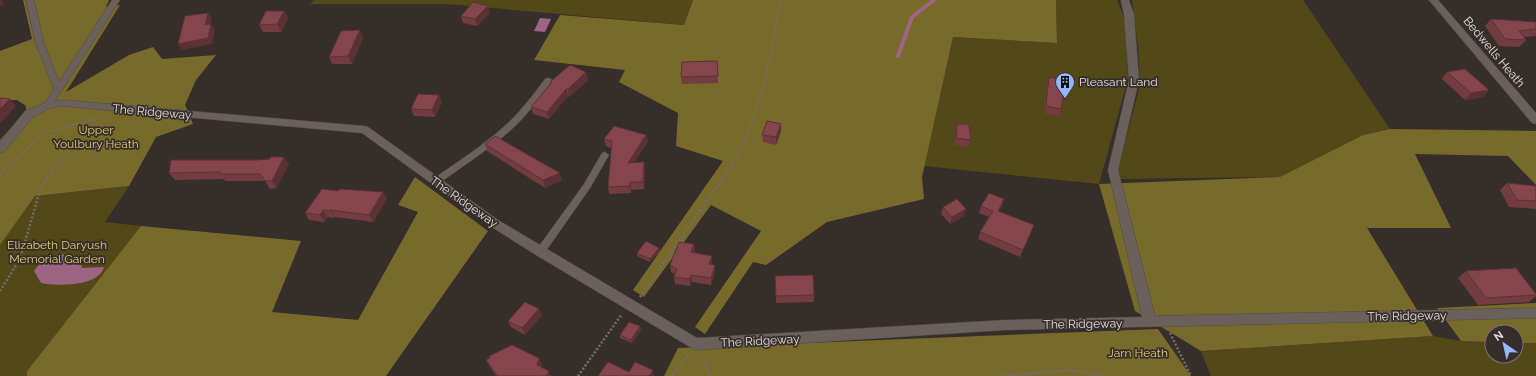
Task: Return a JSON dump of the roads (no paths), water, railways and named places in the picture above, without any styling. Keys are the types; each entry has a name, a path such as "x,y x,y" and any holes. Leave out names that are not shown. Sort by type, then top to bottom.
{"street":[{"path":"1125,0 1129,15 1134,80 1113,170 1150,322"},
{"name":"Bedwells Heath","path":"1433,0 1536,120"},
{"name":"The Ridgeway","path":"48,105 63,103 104,108 364,130 435,182 540,252 695,344 1005,326 1536,313"},
{"path":"0,149 29,114 48,105"}],"lane":[{"path":"30,0 40,44 58,89"},
{"path":"48,105 116,0"},
{"path":"435,182 467,160 510,126 548,82"},
{"path":"540,252 588,186 605,155"}],"waterway":[{"path":"898,56 912,17 934,0"}],"place":[{"name":"Pleasant Land","path":"1065,99"}],"park label":[{"name":"Upper Youlbury Heath","path":"96,137"},
{"name":"Elizabeth Daryush Memorial Garden","path":"57,252"},
{"name":"Jarn Heath","path":"1138,353"}]}
